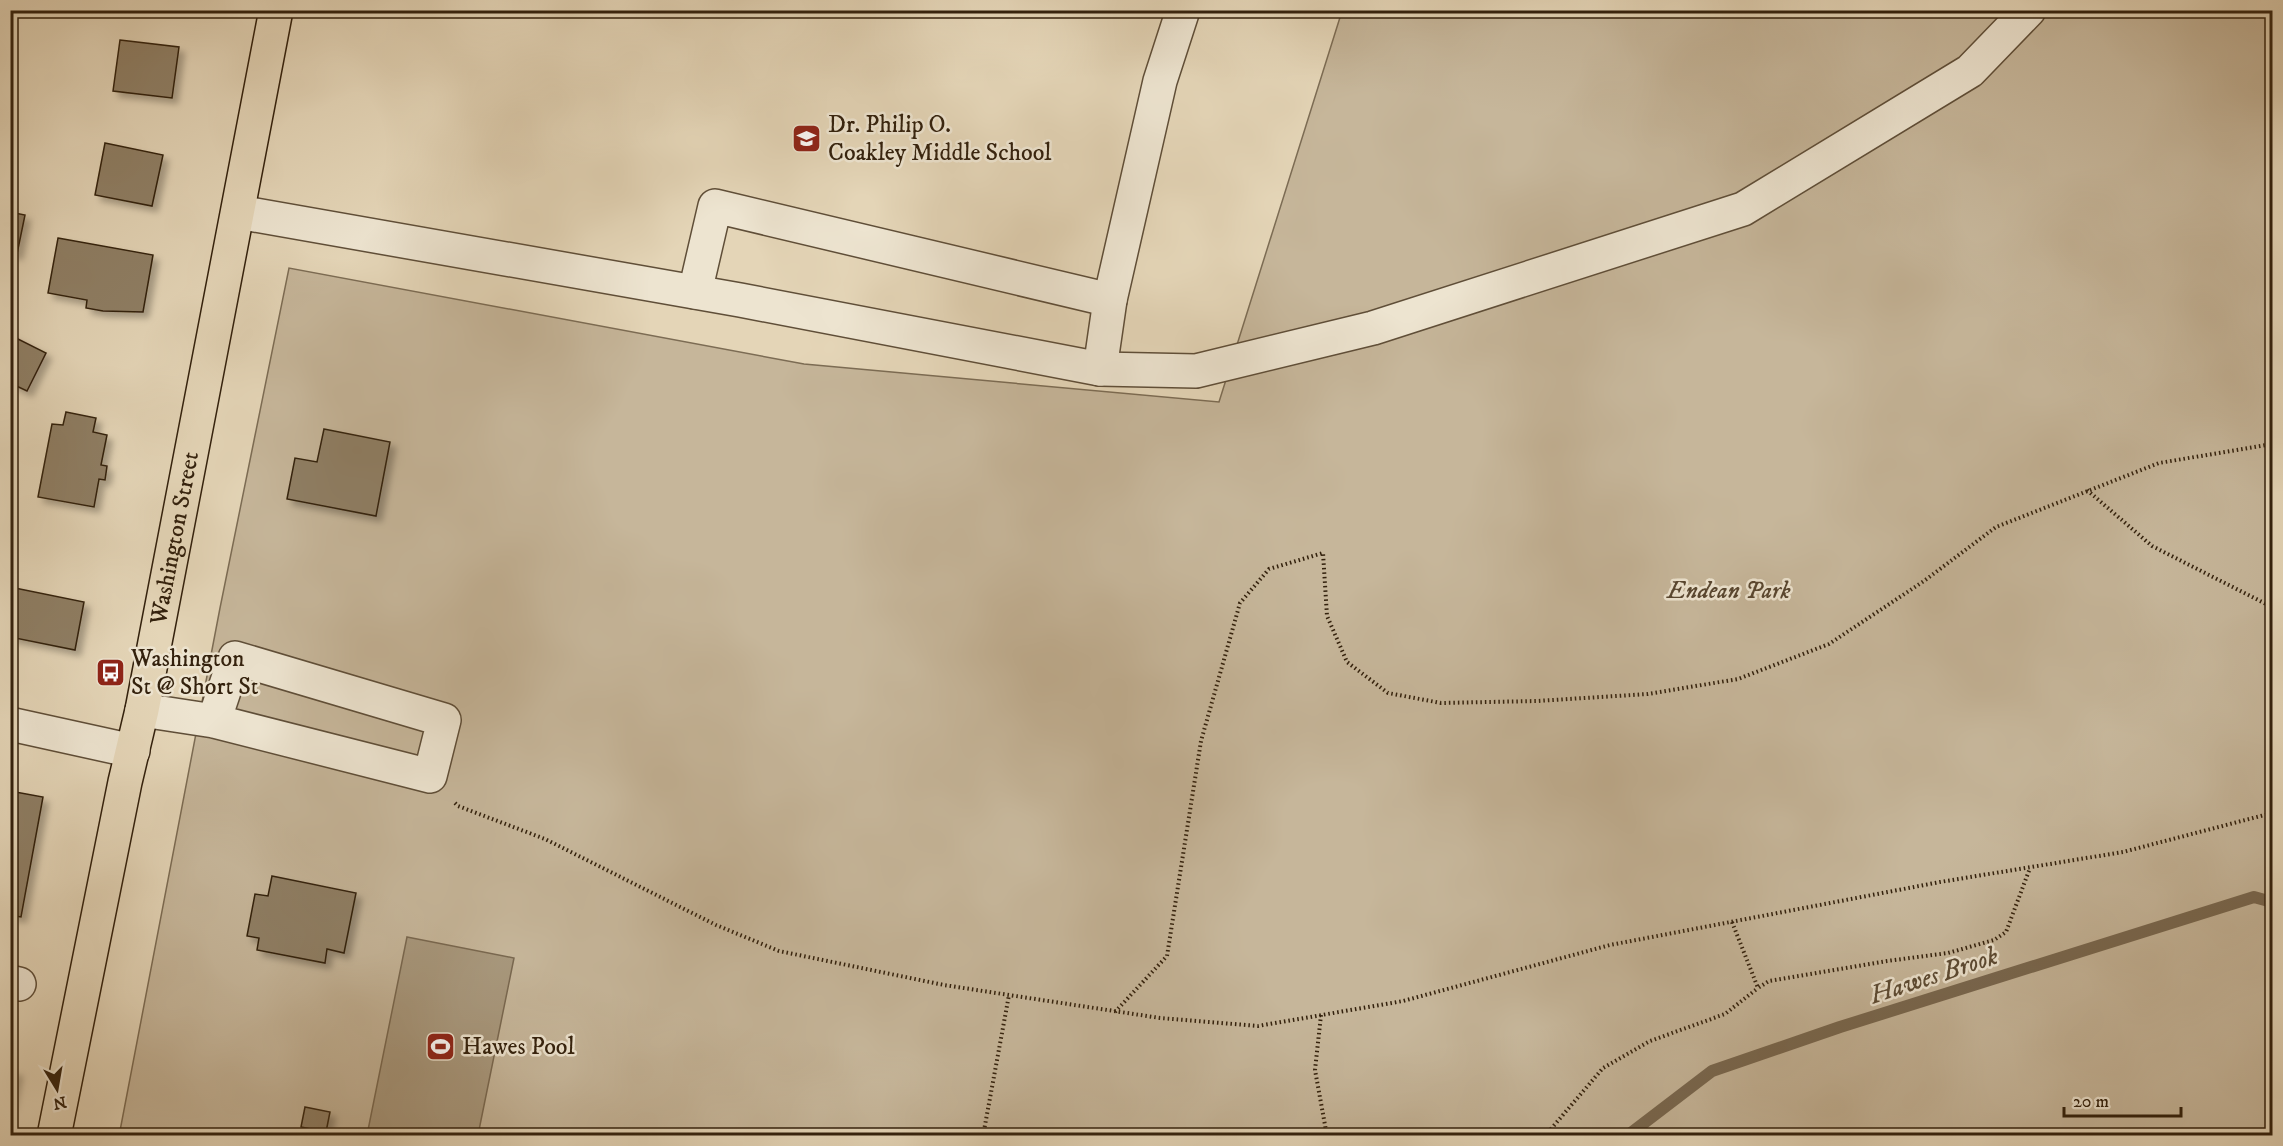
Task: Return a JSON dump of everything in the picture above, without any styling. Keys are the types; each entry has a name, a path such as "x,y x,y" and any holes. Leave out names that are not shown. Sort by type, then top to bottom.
{"main road":[{"name":"Washington Street","path":"54,1136 122,793 142,710 276,10"}],"street":[{"path":"1100,369 1110,300 1160,81 1183,10"},
{"path":"238,212 695,292 1100,369 1196,371 1373,328 1743,209 1970,71 2029,10"},
{"path":"695,292 715,206 1110,300"},
{"path":"142,710 214,721 430,776 444,720 235,658 214,721"},
{"path":"10,724 133,751"}],"path":[{"path":"1115,1012 1167,956 1201,741 1240,603 1269,569 1323,553 1327,616 1347,662 1388,693 1441,702 1537,701 1648,694 1738,679 1829,644 1924,581 1996,527 2087,490 2159,463 2272,444"},
{"path":"2087,490 2152,546 2272,607"},
{"path":"430,776 458,806 545,839 716,925 779,951 944,985 1115,1012 1258,1026 1403,1001 1610,945 2030,867 2123,852 2272,813"},
{"path":"1545,1136 1603,1068 1650,1041 1725,1014 1769,981 1948,953 1994,940 2006,932 2030,867"},
{"path":"1732,922 1758,988"},
{"path":"983,1136 1009,995"},
{"path":"1321,1015 1315,1070 1327,1136"}],"green space":[{"name":"Endean Park","path":"1342,11 2272,11 2272,1135 119,1136 220,608 289,268 804,364 1219,402"}],"shaded area":[{"name":"Hawes Pool","path":"407,937 514,958 478,1135 367,1135"}],"building":[{"path":"120,40 179,47 172,98 113,91"},
{"path":"105,143 163,155 152,206 95,195"},
{"path":"10,212 25,215 17,254 10,253"},
{"path":"58,238 153,255 143,312 103,311 86,308 87,300 48,293"},
{"path":"10,335 46,353 27,391 10,383"},
{"path":"66,412 96,418 93,432 107,435 101,465 107,466 105,480 99,479 94,507 38,497 52,424 63,425"},
{"path":"324,429 390,442 376,516 287,499 295,458 317,462"},
{"path":"10,587 84,602 75,650 10,637"},
{"path":"10,791 43,797 21,917 10,915"},
{"path":"272,876 356,893 344,953 327,949 325,963 257,950 259,938 247,936 255,894 268,896"},
{"path":"10,1070 17,1071 10,1106"},
{"path":"305,1107 330,1112 326,1132 301,1127"}],"waterway":[{"name":"Hawes Brook","path":"1627,1136 1712,1071 1840,1027 2254,897 2272,902"}],"place":[{"name":"Dr. Philip O. Coakley Middle School","path":"807,139"},
{"name":"Washington St @ Short St","path":"110,673"},
{"name":"Hawes Pool","path":"441,1047"}]}
